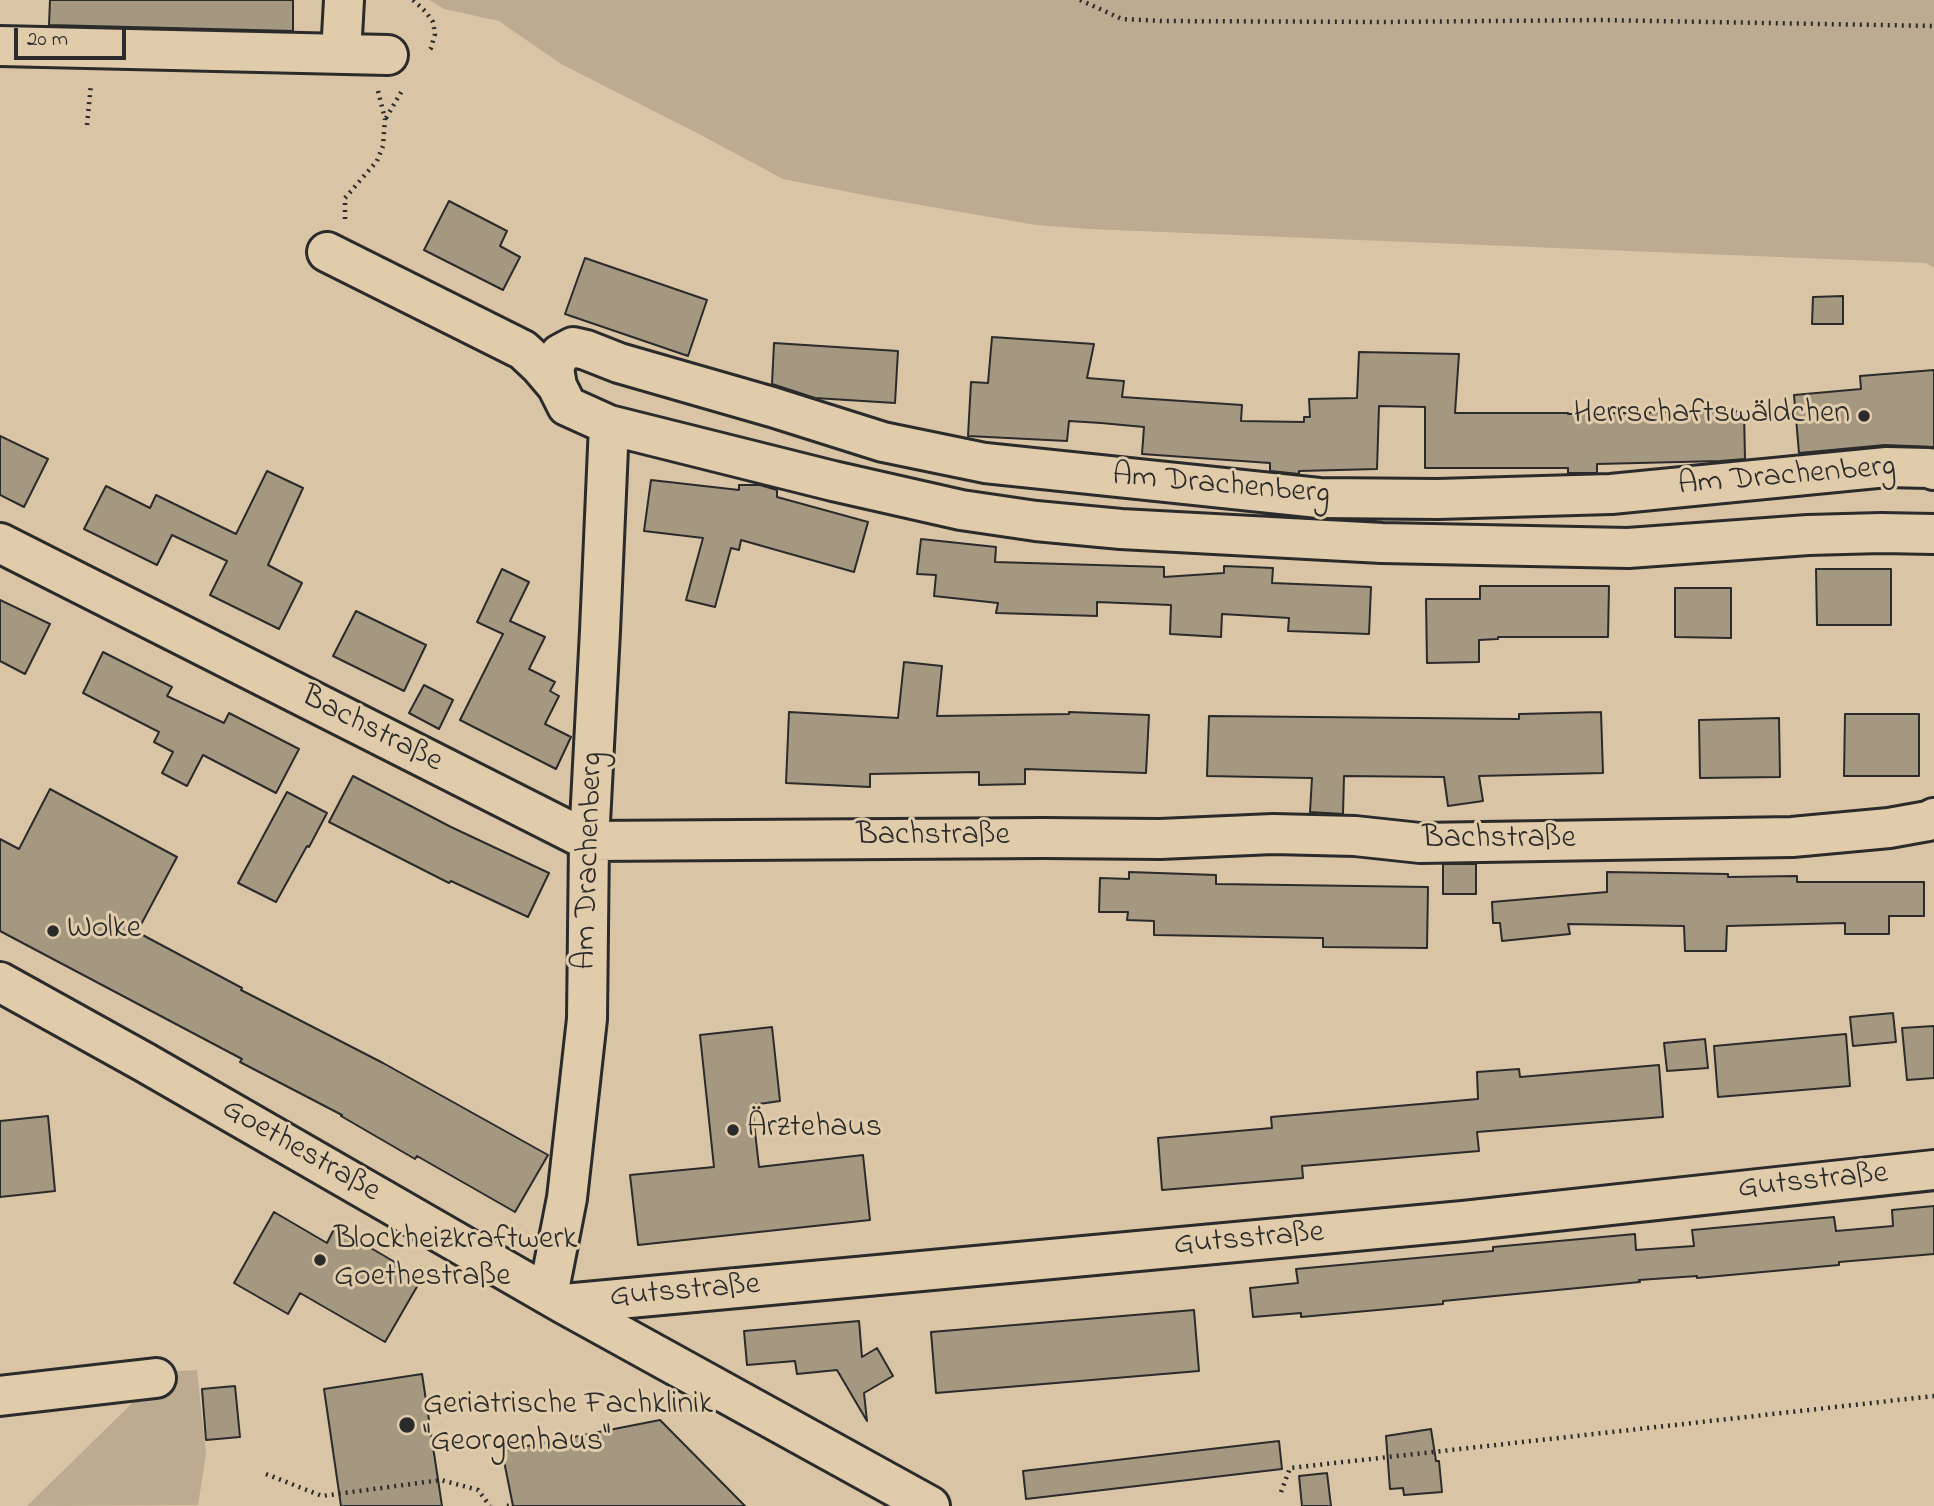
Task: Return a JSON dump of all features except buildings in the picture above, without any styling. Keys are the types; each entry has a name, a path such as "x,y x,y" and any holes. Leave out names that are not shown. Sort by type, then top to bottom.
{"street":[{"path":"341,54 344,0"},
{"path":"0,46 384,55"},
{"name":"Am Drachenberg","path":"327,251 523,350 557,386 567,406 608,425 961,510 1121,529 1382,543 1628,548 1808,535 1934,534"},
{"name":"Am Drachenberg","path":"557,386 554,368 559,354 573,347 883,442 985,463 1319,498 1438,499 1611,494 1887,467 1934,470"},
{"name":"Am Drachenberg","path":"556,1300 587,1019 589,841 608,425"},
{"name":"Bachstraße","path":"0,543 589,841 1160,839 1273,834 1355,836 1420,843 1779,838 1889,828 1934,818"},
{"name":"Goethestraße","path":"0,982 556,1300 930,1506"},
{"name":"Gutsstraße","path":"556,1300 1463,1221 1934,1170"},
{"path":"0,1396 156,1378"}],"path":[{"path":"1080,0 1122,19 1162,21 1601,20 1934,26"},
{"path":"327,251 345,220 345,198 377,161 383,146 385,119 378,94 384,55"},
{"path":"1281,1492 1290,1468 1934,1396"},
{"path":"266,1474 322,1496 441,1480 478,1490 490,1506"}],"shaded area":[{"path":"429,0 1934,0 1934,268 1926,263 1089,229 1036,225 874,197 783,179 561,64 499,21 444,9"},
{"path":"197,1370 206,1454 198,1505 27,1506 164,1372"}],"place":[{"name":"Herrschaftswäldchen","path":"1864,416"},
{"name":"Wolke","path":"53,931"},
{"name":"Ärztehaus","path":"733,1130"},
{"name":"Blockheizkraftwerk Goethestraße","path":"320,1260"},
{"name":"Geriatrische Fachklinik \"Georgenhaus\"","path":"407,1425"}]}
